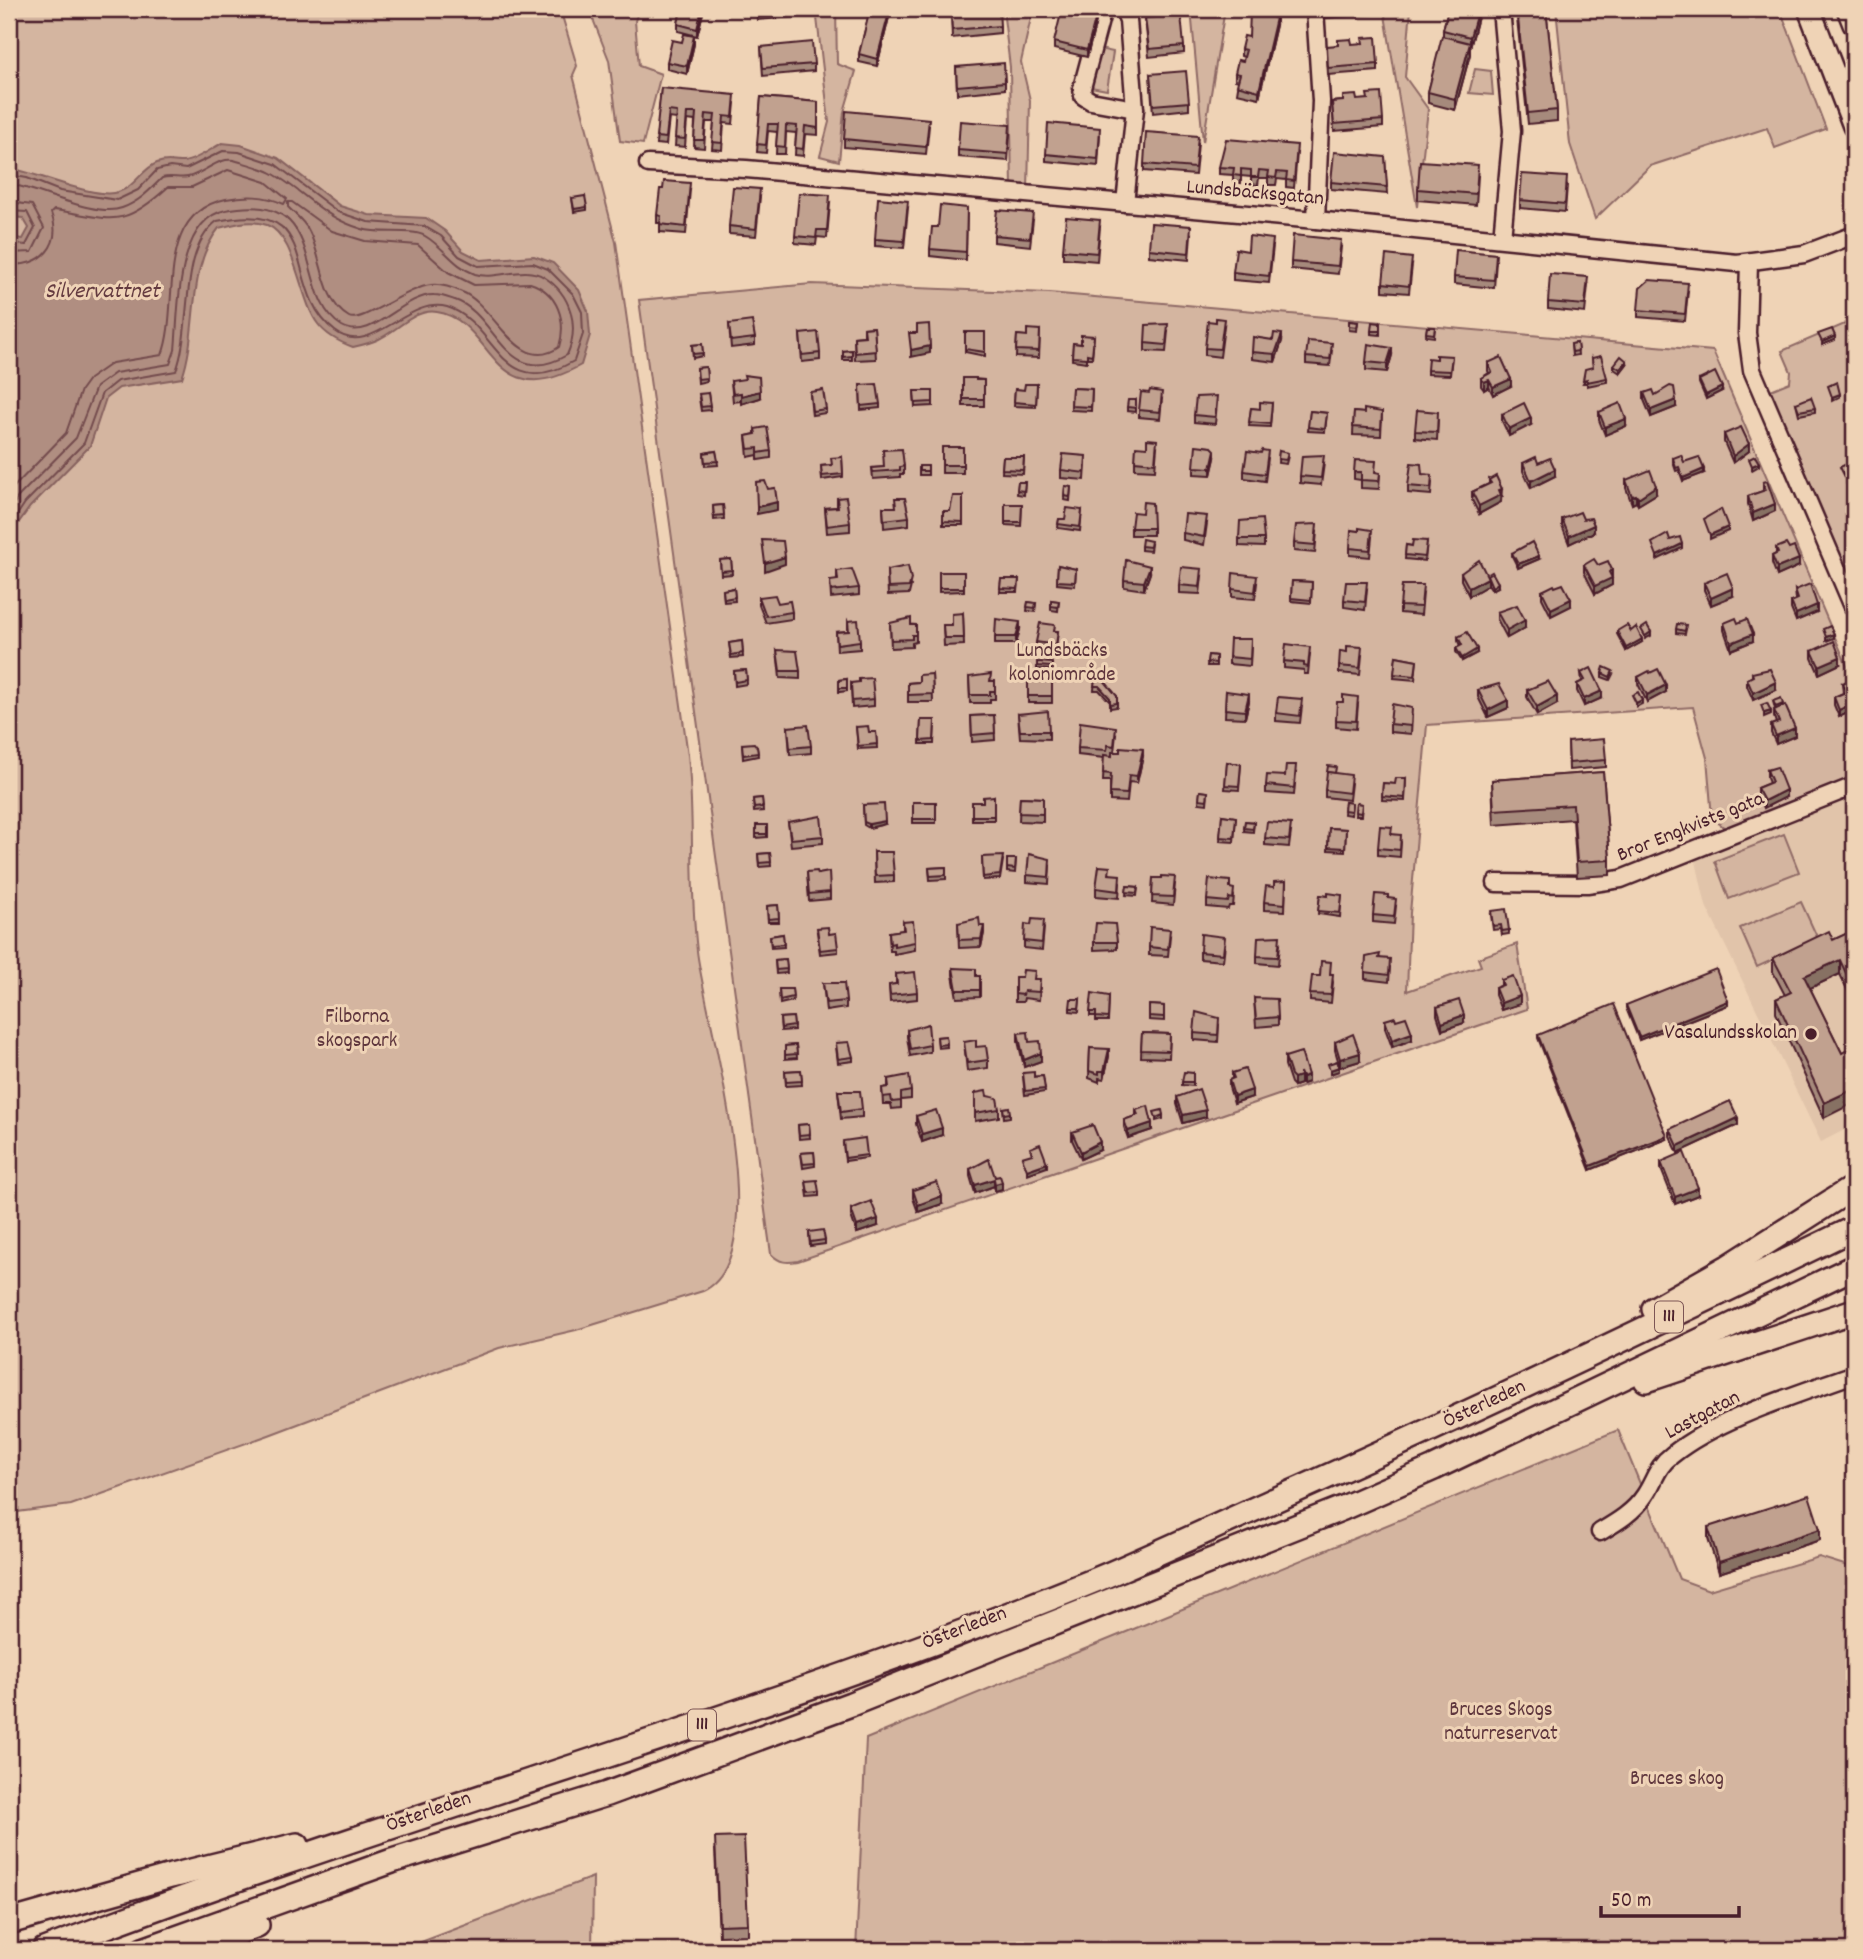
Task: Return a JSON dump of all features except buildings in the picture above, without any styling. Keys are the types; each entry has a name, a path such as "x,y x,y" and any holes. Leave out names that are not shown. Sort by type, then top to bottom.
{"main road":[{"path":"1809,9 1854,126"},
{"path":"1848,9 1854,24"},
{"path":"1483,1406 1728,1267 1854,1187"},
{"name":"Österleden","path":"44,1950 436,1810 741,1713 1098,1579 1483,1406 1854,1228"},
{"name":"Österleden","path":"143,1950 392,1861 607,1794 864,1699 1343,1508 1854,1267"},
{"path":"1553,1411 1854,1311"},
{"path":"9,1922 171,1876 436,1810"},
{"path":"195,1950 483,1833"}],"street":[{"path":"1103,9 1082,88 1083,96 1091,101 1135,109"},
{"path":"1123,9 1128,20 1135,109 1125,203"},
{"path":"1315,9 1321,101 1317,220"},
{"path":"1501,9 1512,131 1502,238"},
{"name":"Lundsbäcksgatan","path":"648,164 746,169 1317,220 1749,263 1804,254 1854,235"},
{"path":"1749,263 1747,333 1752,370 1854,609"},
{"name":"Bror Engkvists gata","path":"1496,883 1587,884 1621,879 1854,786"},
{"name":"Lastgatan","path":"1600,1532 1619,1521 1641,1501 1662,1463 1675,1452 1766,1407 1854,1374"}],"shaded area":[{"name":"Vasalundsskolan","path":"1854,796 1854,1125 1821,1142 1706,906 1695,857"}],"green space":[{"name":"Filborna skogspark","path":"9,9 560,9 577,66 573,75 616,242 688,755 697,951 732,1132 737,1185 736,1232 725,1269 703,1291 576,1330 499,1348 269,1435 71,1505 9,1513"},
{"path":"589,9 639,9 635,21 639,66 661,74 643,144 620,141 609,60"},
{"path":"816,9 836,9 837,64 856,71 844,112 839,161 820,156 829,122"},
{"path":"1003,9 1033,9 1021,62 1030,100 1028,190 1012,189 1010,67"},
{"path":"1191,9 1225,9 1203,142"},
{"path":"1384,9 1411,9 1405,77 1428,109 1417,207"},
{"path":"1556,9 1780,9 1826,129 1775,148 1767,128 1650,166 1595,219 1570,144"},
{"path":"1095,48 1113,52 1107,90 1085,86"},
{"path":"1475,69 1491,71 1493,95 1469,93"},
{"name":"Lundsbäcks koloniområde","path":"812,284 1049,293 1713,351 1854,682 1854,777 1725,828 1712,818 1707,758 1693,707 1427,725 1410,913 1407,991 1481,966 1478,958 1517,944 1527,1009 798,1261 781,1261 771,1254 639,300"},
{"path":"1854,320 1854,590 1768,391 1790,382 1791,372 1782,351"},
{"path":"1784,834 1799,872 1729,899 1715,861"},
{"path":"1801,902 1818,939 1757,967 1740,928"},
{"name":"Bruces skog","path":"1618,1430 1679,1579 1709,1590 1819,1557 1854,1568 1854,1950 856,1950 866,1739"},
{"path":"593,1877 592,1950 400,1950"}],"water":[{"name":"Silvervattnet","path":"222,143 241,145 278,158 340,206 369,215 426,218 445,231 463,251 481,260 534,256 553,263 579,290 588,311 590,335 581,365 551,378 528,380 510,373 471,331 456,319 437,312 421,313 373,342 353,347 338,341 318,324 306,300 291,255 277,231 255,222 219,228 209,244 197,281 182,378 119,388 106,398 90,446 30,507 9,536 9,229 14,238 23,239 29,228 23,218 11,217 9,225 9,168 81,189 118,192 157,163 188,161"}],"place":[{"name":"Vasalundsskolan","path":"1811,1034"}],"park label":[{"name":"Bruces Skogs naturreservat","path":"1501,1723"}]}
